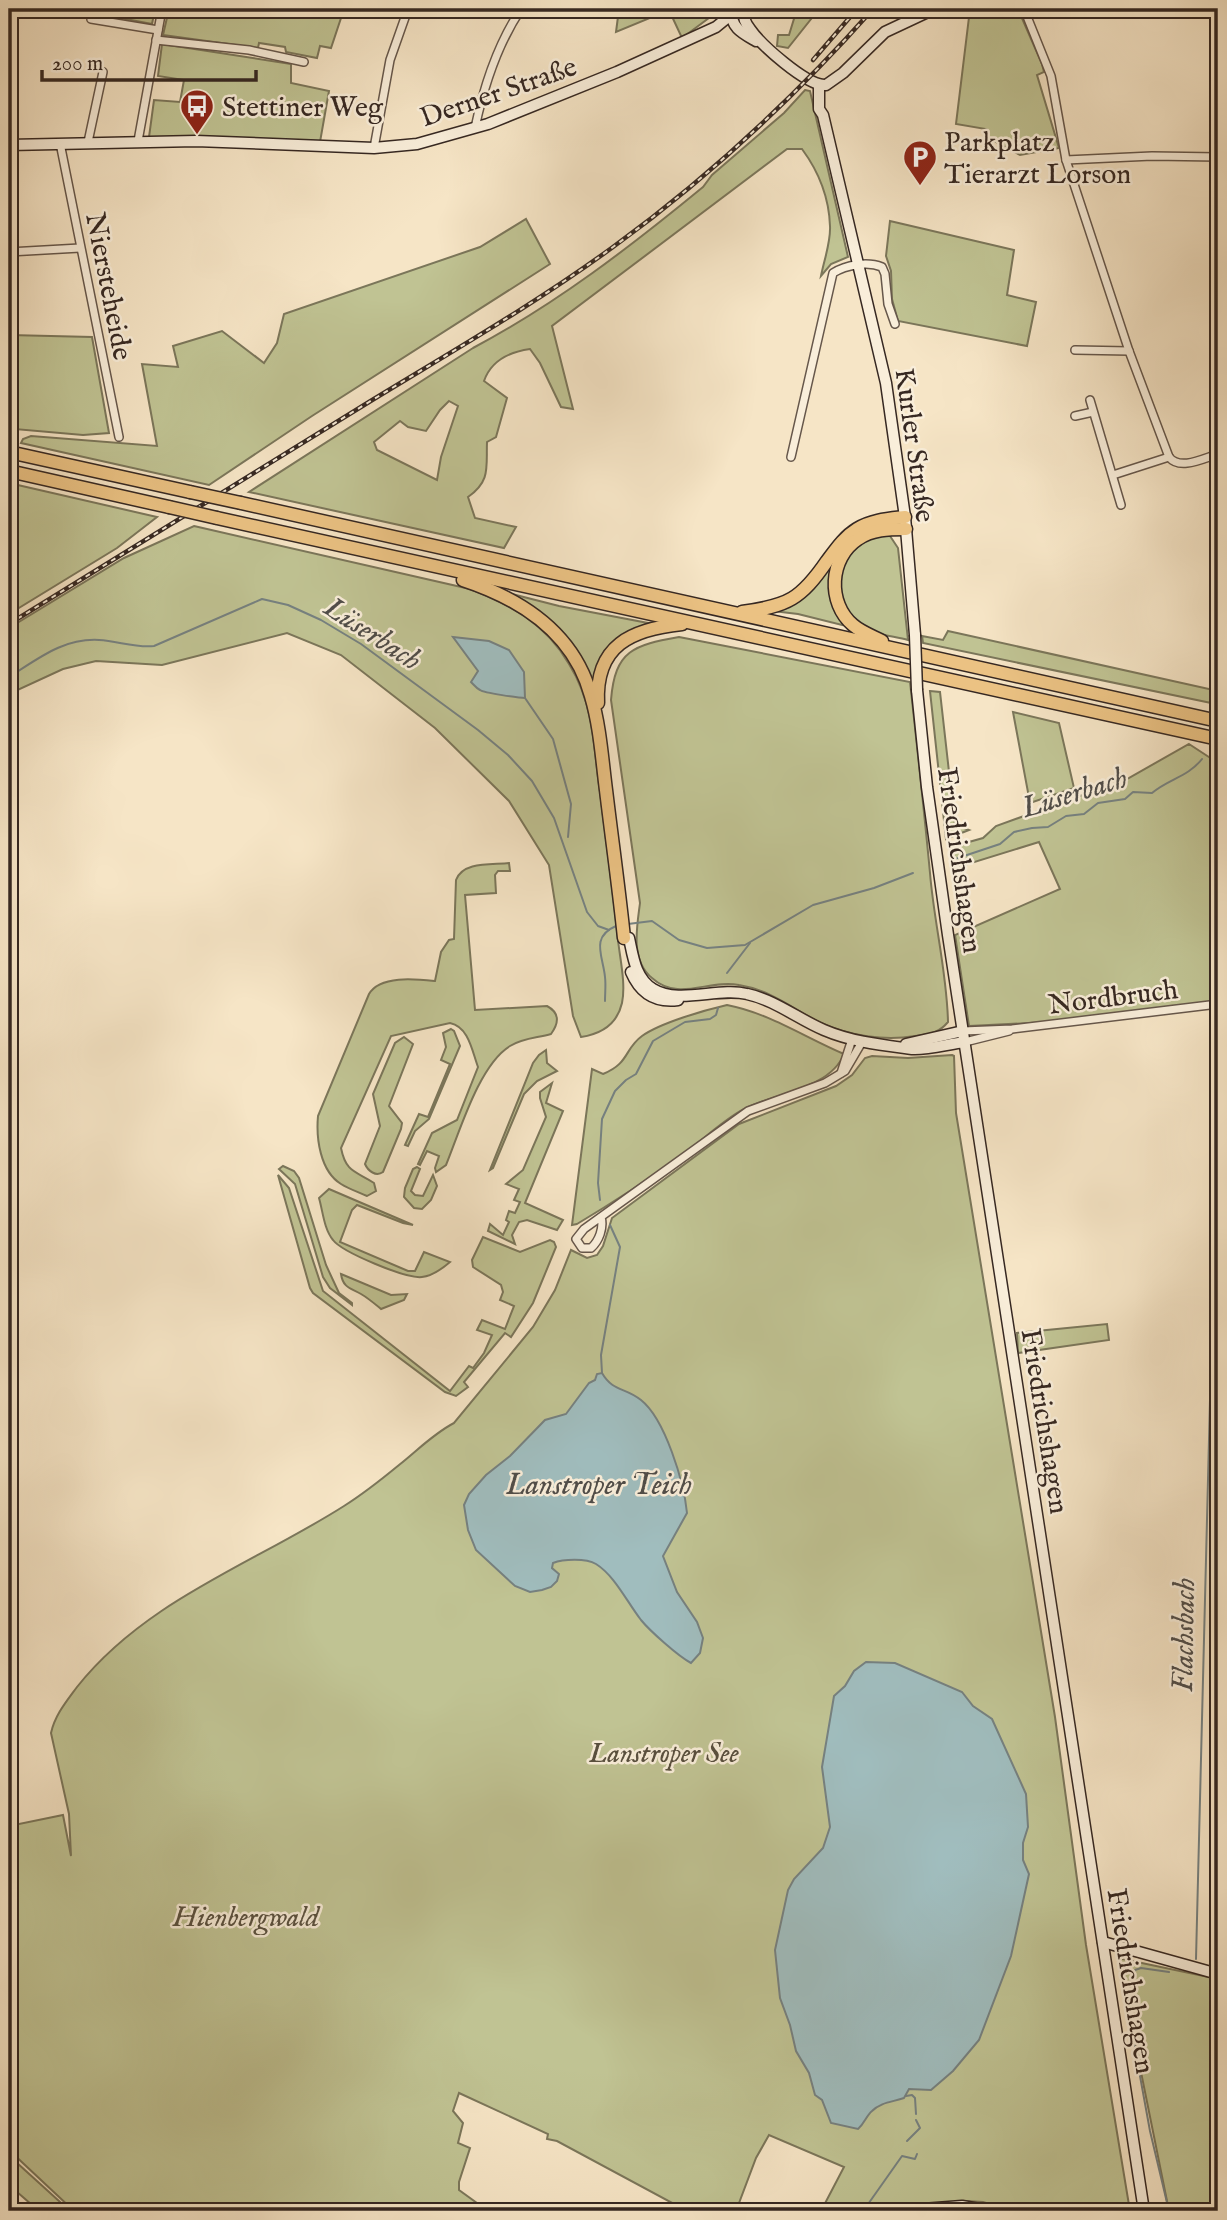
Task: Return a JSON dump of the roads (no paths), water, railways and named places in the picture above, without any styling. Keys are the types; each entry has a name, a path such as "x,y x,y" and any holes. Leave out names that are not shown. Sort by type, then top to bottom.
{"highway":[{"path":"9,452 1218,721"},
{"path":"9,471 1218,739"},
{"path":"733,613 774,607 798,596 813,582 848,536 873,522 905,523"},
{"path":"901,650 852,624 841,611 835,595 834,580 843,555 858,539 905,523"},
{"path":"396,558 481,586 516,601 546,623 570,652 592,696 623,908"},
{"path":"627,938 598,701 599,676 611,653 634,634 647,629 693,623"}],"main road":[{"path":"732,11 744,17 744,30 822,85 843,73 885,32 934,9"},
{"name":"Derner Straße","path":"9,145 138,141 374,148 417,144 475,129 617,72 716,27 732,11"},
{"name":"Derner Straße","path":"703,32 744,30"},
{"name":"Kurler Straße","path":"822,85 819,109 823,115 887,383 905,523 915,635"},
{"name":"Friedrichshagen","path":"915,635 917,690 927,787 1144,2211"},
{"path":"627,938 636,967 646,984 661,993 747,994 777,1005 825,1031 857,1041 900,1045 964,1036"},
{"path":"1103,1942 1218,1974"},
{"path":"897,2211 962,2206 991,2211"}],"street":[{"path":"138,141 162,9"},
{"path":"374,148 390,60 408,9"},
{"path":"475,129 493,62 521,9"},
{"path":"1024,9 1051,76 1066,160 1129,351 1169,457 1173,463 1180,464 1218,454"},
{"path":"91,19 158,30"},
{"path":"156,40 249,50 304,62"},
{"path":"88,142 103,72"},
{"name":"Niersteheide","path":"60,143 119,437"},
{"path":"1066,160 1152,156 1218,157"},
{"path":"9,252 80,248"},
{"path":"791,457 830,277 836,270 859,264 874,264 884,269 888,304 895,324"},
{"path":"1075,350 1129,351"},
{"path":"1090,400 1121,505"},
{"path":"1075,416 1093,412"},
{"path":"1112,475 1169,457"},
{"name":"Nordbruch","path":"964,1036 1218,1004"},
{"path":"601,1217 597,1242 591,1248 582,1248 577,1243 577,1235 601,1217 748,1111 825,1083 849,1068 857,1041"}],"water":[{"path":"453,637 489,641 509,650 524,672 525,698 488,693 476,687 471,682 478,671"},
{"name":"Lanstroper Teich","path":"602,1373 610,1383 635,1396 650,1409 672,1452 687,1513 663,1556 677,1592 697,1622 703,1638 700,1653 691,1663 645,1625 615,1582 596,1564 574,1560 553,1563 552,1568 559,1574 557,1581 551,1587 530,1592 515,1586 476,1550 468,1530 464,1505 469,1494 545,1420 566,1414 589,1383 595,1380 597,1374"},
{"name":"Lanstroper See","path":"866,1662 895,1663 962,1692 973,1706 992,1719 1026,1794 1028,1827 1023,1843 1023,1860 1029,1874 1011,1956 979,2040 953,2071 931,2090 909,2089 904,2098 876,2108 858,2129 831,2123 822,2100 815,2095 809,2073 796,2051 780,1998 775,1950 788,1890 794,1879 823,1848 830,1827 822,1767 834,1696 845,1686 854,1671"}],"waterway":[{"name":"Lüserbach","path":"9,677 51,651 74,642 99,640 154,646 262,599 288,605 321,620 361,644 508,755 532,781 554,818 587,912 598,926 609,930"},
{"path":"525,698 553,739 571,804 568,837"},
{"name":"Lüserbach","path":"955,859 1000,844 1014,832 1048,827 1066,816 1084,814 1098,803 1125,799 1133,792 1152,793 1191,770 1202,759"},
{"path":"628,924 652,921 679,940 707,948 745,945 813,905 874,888 913,873"},
{"path":"605,1001 601,941 608,930 616,926"},
{"path":"727,973 750,943"},
{"path":"600,1200 598,1183 602,1119 615,1091 636,1074 653,1041 685,1022 710,1019 716,1015 718,1008"},
{"path":"602,1373 601,1355 620,1247 610,1225"},
{"name":"Flachsbach","path":"1196,1959 1212,1320 1218,1315"},
{"name":"Flachsbach","path":"1169,1972 1141,1968 1135,1970 1129,1989 1128,2010 1150,2131 1169,2211"},
{"path":"906,2096 912,2095 915,2098 916,2114"},
{"path":"907,2141 920,2128 916,2120"},
{"path":"866,2207 902,2156 915,2159 917,2154"}],"railway":[{"path":"813,60 857,9"},
{"path":"9,624 492,327 613,247 683,193 782,105 873,9"}],"place":[{"name":"Stettiner Weg","path":"197,136"},
{"name":"Parkplatz Tierarzt Lorson","path":"920,187"}],"park label":[{"name":"Hienbergwald","path":"246,1916"}]}
